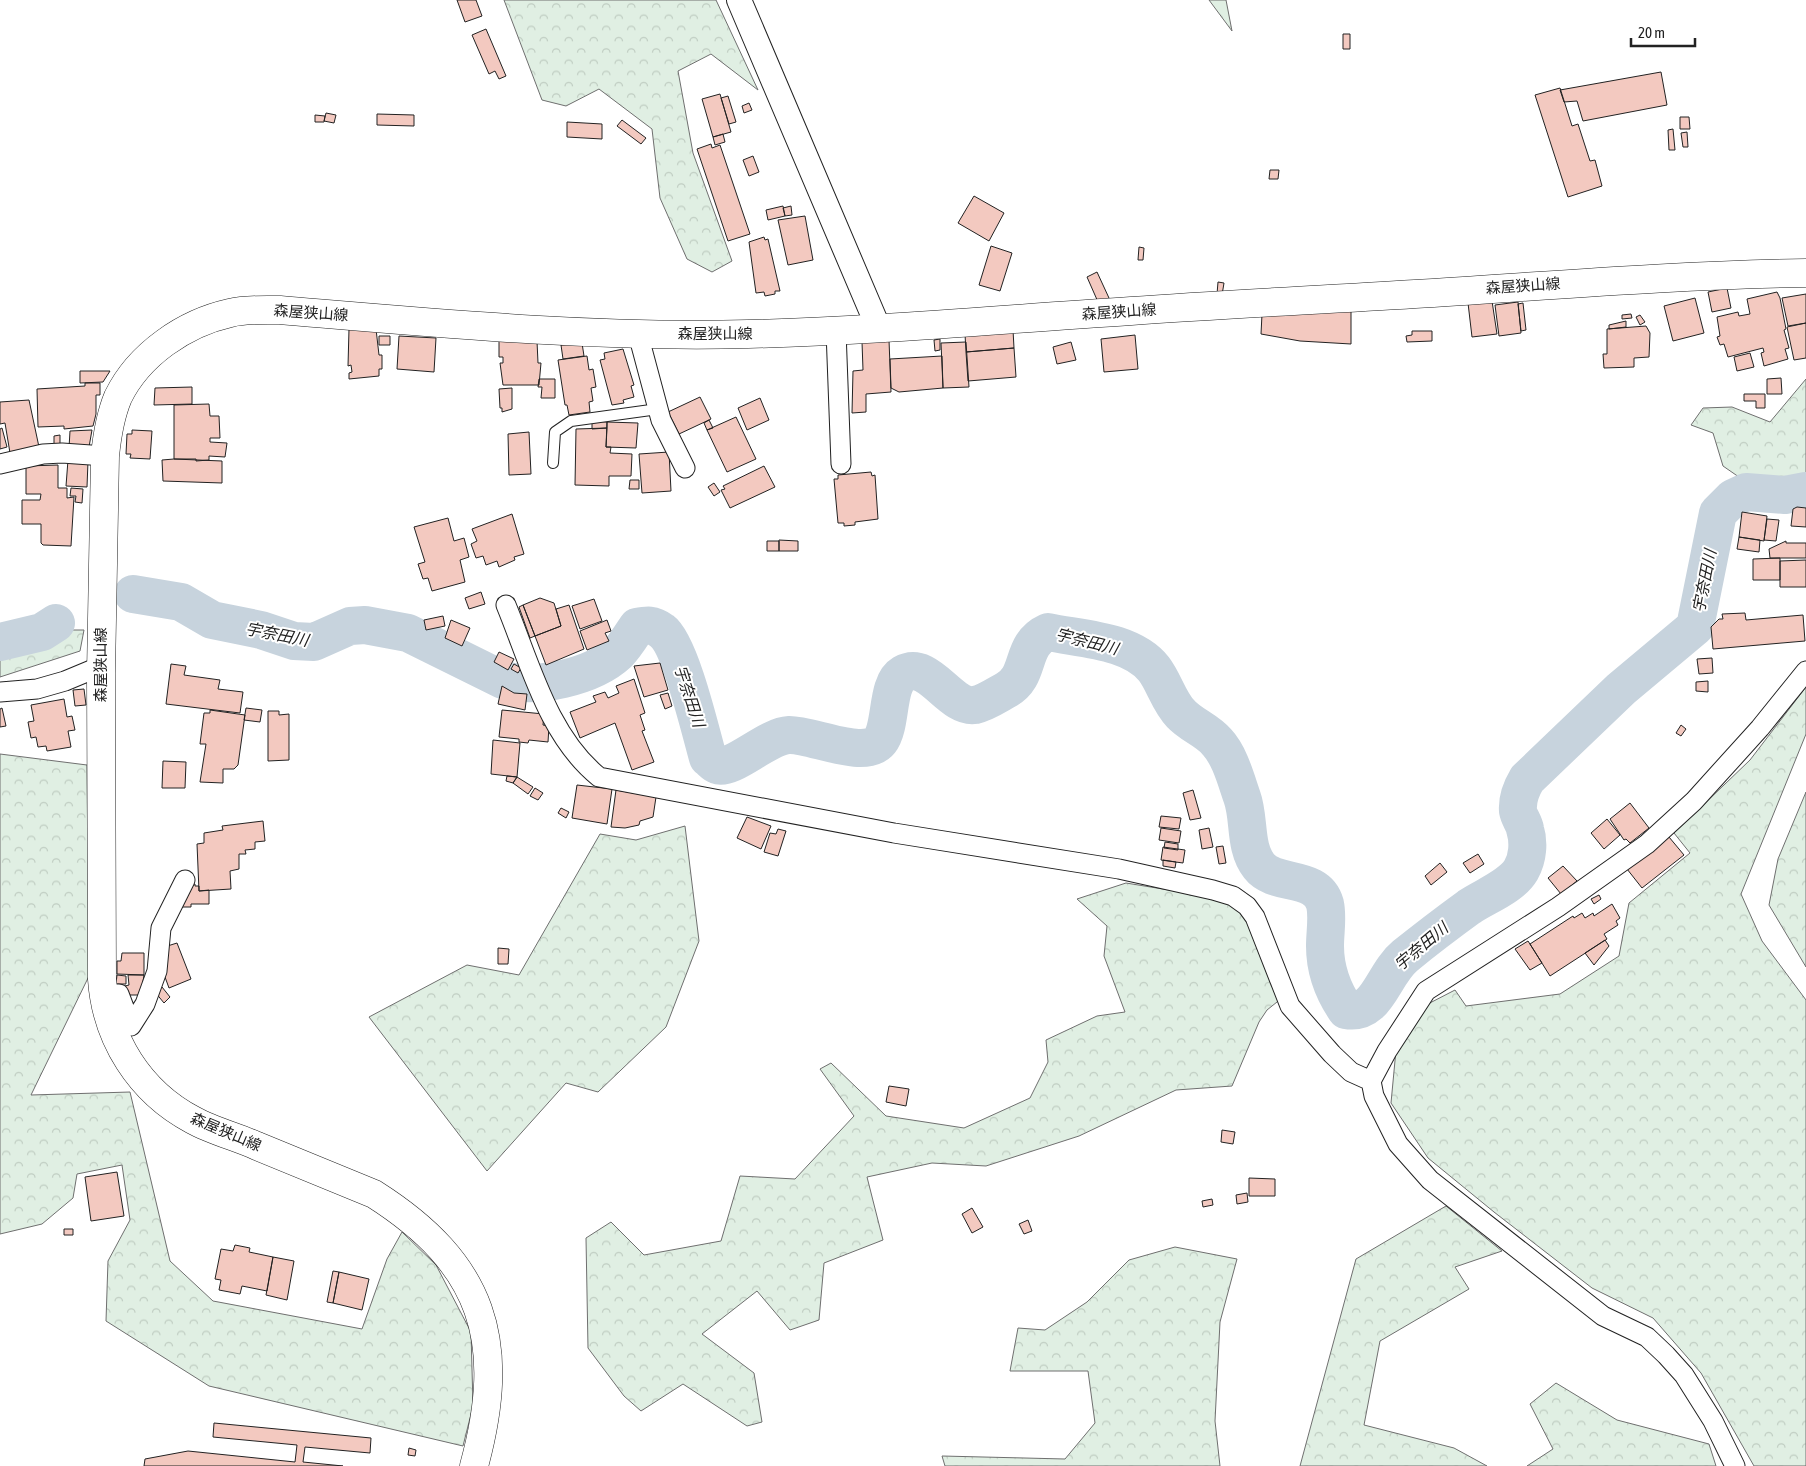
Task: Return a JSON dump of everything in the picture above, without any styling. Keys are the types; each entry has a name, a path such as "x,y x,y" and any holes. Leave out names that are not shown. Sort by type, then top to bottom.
{"main road":[{"name":"森屋狭山線","path":"474,1466 484,1414 486,1346 482,1319 475,1299 464,1278 450,1258 434,1239 374,1194 194,1121 174,1107 136,1072 118,1044 110,1027 103,994 101,666 105,456 107,435 118,399 126,382 140,366 174,336 212,318 231,313 280,310 638,334 746,334 878,329 1645,278 1806,273"}],"street":[{"path":"739,0 878,329"},
{"path":"836,331 841,464"},
{"path":"638,334 661,420 685,468"},
{"path":"0,464 43,454 62,453 105,456"},
{"path":"506,604 533,672 565,740 583,763 599,777 894,833 1119,869 1233,896 1247,906 1255,917 1290,1006 1332,1054 1352,1072 1371,1081"},
{"path":"0,692 37,689 65,681 101,666"},
{"path":"1735,1466 1712,1421 1684,1375 1666,1355 1647,1337 1603,1316 1430,1180 1398,1144 1374,1096 1371,1081 1386,1051 1426,991 1558,907 1647,844 1694,801 1760,728 1806,670"},
{"path":"103,994 119,994 131,1026 145,1004 157,971 161,928 185,880"}],"lane":[{"path":"553,463 555,432 571,420 658,409"}],"green space":[{"path":"504,0 716,0 758,90 711,54 678,71 693,153 732,261 712,272 687,259 660,198 652,129 599,89 566,106 542,100"},
{"path":"1209,0 1226,0 1232,31"},
{"path":"1806,379 1806,500 1762,493 1723,466 1713,433 1691,425 1703,408 1732,407 1770,422"},
{"path":"40,630 84,630 80,651 0,677 0,638"},
{"path":"1806,687 1806,734 1741,894 1762,941 1806,1000 1806,1466 1754,1466 1701,1373 1653,1318 1592,1288 1428,1158 1391,1103 1396,1050 1424,1006 1455,990 1466,1006 1560,994 1619,956 1629,903 1690,853 1674,833 1750,760"},
{"path":"0,754 87,765 89,976 31,1095 130,1092 170,1261 213,1301 362,1329 387,1259 402,1232 436,1265 471,1332 473,1406 463,1446 209,1386 106,1321 108,1261 130,1220 122,1165 77,1174 73,1198 42,1224 0,1234"},
{"path":"1806,792 1806,967 1769,905 1778,859"},
{"path":"685,826 699,941 666,1027 598,1092 566,1083 487,1171 369,1017 467,965 519,975 600,834 636,840"},
{"path":"1126,883 1212,897 1233,905 1251,924 1282,998 1267,1010 1259,1022 1232,1086 1176,1090 1079,1136 986,1166 932,1163 867,1177 883,1240 824,1263 819,1320 790,1330 757,1291 702,1334 754,1373 762,1422 747,1426 683,1384 641,1411 624,1396 588,1348 586,1238 611,1222 644,1255 721,1241 740,1176 795,1179 854,1116 820,1069 831,1063 886,1116 964,1128 1030,1098 1048,1062 1046,1040 1097,1016 1125,1012 1104,956 1107,926 1077,899"},
{"path":"1446,1206 1502,1251 1455,1267 1469,1289 1380,1341 1364,1425 1454,1448 1487,1466 1300,1466 1356,1259"},
{"path":"1175,1247 1237,1259 1220,1322 1215,1421 1220,1466 945,1466 942,1456 1065,1459 1095,1423 1088,1371 1010,1371 1018,1328 1045,1330 1087,1302 1129,1260"},
{"path":"1556,1383 1617,1420 1709,1444 1716,1466 1527,1466 1553,1449 1530,1404"}],"building":[{"path":"457,0 476,0 482,16 465,22"},
{"path":"486,29 506,76 499,79 495,71 489,74 472,35"},
{"path":"1343,34 1350,34 1350,49 1343,49"},
{"path":"1661,72 1667,105 1583,121 1577,101 1564,102 1560,90"},
{"path":"1560,88 1572,126 1578,124 1590,161 1595,160 1602,186 1568,197 1535,95"},
{"path":"720,94 731,132 713,137 702,99"},
{"path":"728,96 736,122 729,124 721,98"},
{"path":"749,103 752,110 744,113 742,106"},
{"path":"326,113 336,115 334,123 324,121"},
{"path":"377,114 414,115 414,126 377,125"},
{"path":"315,115 325,116 324,122 315,122"},
{"path":"1680,117 1689,117 1690,129 1680,129"},
{"path":"622,120 646,138 641,144 617,126"},
{"path":"567,122 602,124 602,139 567,137"},
{"path":"1673,129 1675,150 1669,150 1668,130"},
{"path":"1687,132 1688,147 1683,147 1681,133"},
{"path":"723,134 725,142 715,145 713,137"},
{"path":"711,144 712,148 720,145 750,234 728,241 697,149"},
{"path":"753,156 759,172 749,176 743,160"},
{"path":"1270,170 1279,170 1278,179 1269,179"},
{"path":"974,196 1004,213 989,241 958,223"},
{"path":"783,206 785,216 768,220 766,210"},
{"path":"791,206 792,215 785,216 783,208"},
{"path":"805,216 813,260 788,265 778,220"},
{"path":"764,237 765,240 768,239 780,291 775,291 775,294 765,296 764,292 756,293 749,242"},
{"path":"991,246 1012,253 1000,291 979,285"},
{"path":"1139,247 1144,248 1143,260 1138,260"},
{"path":"1097,272 1109,298 1098,302 1087,277"},
{"path":"1218,282 1224,283 1222,295 1217,294"},
{"path":"1727,288 1731,308 1712,312 1708,292"},
{"path":"1777,292 1786,329 1784,330 1789,348 1785,349 1788,359 1764,366 1761,353 1764,352 1763,348 1728,357 1724,344 1720,345 1717,337 1720,336 1717,317 1738,312 1739,316 1750,314 1747,299"},
{"path":"1806,294 1806,323 1788,326 1782,298"},
{"path":"1695,298 1704,333 1673,341 1664,306"},
{"path":"1492,301 1497,334 1472,337 1468,303"},
{"path":"1518,302 1521,333 1499,336 1495,305"},
{"path":"1523,303 1526,330 1521,331 1518,304"},
{"path":"1351,309 1351,344 1300,341 1261,334 1262,314"},
{"path":"1631,314 1632,318 1622,319 1622,315"},
{"path":"1640,315 1645,322 1640,325 1636,317"},
{"path":"1626,321 1626,327 1609,329 1609,325"},
{"path":"1806,323 1806,358 1794,360 1787,327"},
{"path":"1646,326 1650,333 1649,357 1634,358 1634,367 1604,368 1603,354 1607,354 1607,329"},
{"path":"349,329 376,329 379,355 382,355 382,369 379,369 379,376 349,379 349,373 352,372 351,365 348,366"},
{"path":"1013,330 1014,348 966,352 965,334"},
{"path":"1412,331 1432,331 1432,341 1407,342 1406,336 1412,335"},
{"path":"1135,335 1138,369 1104,372 1101,339"},
{"path":"379,336 390,336 390,345 379,345"},
{"path":"399,336 436,338 434,372 397,369"},
{"path":"940,339 940,350 935,351 934,340"},
{"path":"499,340 537,341 538,363 541,363 539,385 503,385 500,363 503,363 503,357 499,357"},
{"path":"889,340 891,392 866,394 866,412 852,413 853,371 863,370 862,342"},
{"path":"966,342 969,387 943,388 941,343"},
{"path":"1071,342 1076,360 1057,364 1053,347"},
{"path":"582,343 584,356 563,359 561,345"},
{"path":"1014,348 1016,377 968,381 966,352"},
{"path":"623,349 634,385 631,386 634,397 623,400 624,403 612,405 600,360 605,359 604,353"},
{"path":"1750,353 1754,367 1737,371 1734,357"},
{"path":"587,356 589,370 593,369 596,387 591,388 593,401 589,402 590,412 569,415 567,405 565,405 558,360"},
{"path":"942,356 943,388 899,392 891,388 890,359"},
{"path":"80,371 110,371 103,382 80,383"},
{"path":"1781,378 1782,394 1767,394 1767,379"},
{"path":"539,379 555,379 555,398 541,398 542,387 538,387"},
{"path":"85,383 100,383 100,395 96,395 96,414 93,426 64,429 64,426 38,427 37,389 85,386"},
{"path":"192,387 192,404 154,405 155,388"},
{"path":"512,388 512,409 502,412 499,389"},
{"path":"1744,394 1765,394 1765,408 1756,408 1756,401 1744,401"},
{"path":"700,397 711,419 679,434 668,412"},
{"path":"760,398 769,420 747,430 738,408"},
{"path":"29,400 39,447 10,453 5,423 0,424 0,402"},
{"path":"209,404 210,416 219,416 220,438 210,438 210,442 227,443 225,457 209,456 209,460 196,461 196,459 174,459 174,405"},
{"path":"736,417 756,459 727,472 707,430"},
{"path":"709,420 713,428 707,430 704,423"},
{"path":"592,421 607,422 607,428 592,429"},
{"path":"607,422 638,423 636,448 606,447"},
{"path":"2,428 7,447 0,449 0,429"},
{"path":"607,428 606,447 611,447 610,453 632,454 631,476 609,476 609,486 575,485 576,429"},
{"path":"92,430 89,447 69,448 70,431"},
{"path":"132,430 152,431 150,459 130,458 131,454 126,454 127,434 132,434"},
{"path":"529,432 531,474 509,475 508,434"},
{"path":"60,435 60,445 54,446 54,436"},
{"path":"669,452 671,491 642,493 639,454"},
{"path":"68,460 88,461 87,487 66,486"},
{"path":"162,460 222,461 222,483 163,481"},
{"path":"58,465 58,488 67,488 67,498 74,497 71,546 43,545 41,543 41,524 22,524 22,500 40,500 41,494 26,494 26,466"},
{"path":"764,466 775,487 730,508 721,490 725,489 723,486"},
{"path":"871,472 872,476 875,475 878,519 855,522 855,525 844,526 844,523 838,523 834,479 838,479 838,475"},
{"path":"630,480 639,480 639,489 629,489"},
{"path":"714,483 720,492 714,496 708,487"},
{"path":"71,488 83,489 82,503 75,502 76,496 70,496"},
{"path":"1797,507 1806,508 1806,527 1791,526 1793,509"},
{"path":"1742,512 1767,516 1764,541 1739,537"},
{"path":"512,514 524,554 514,557 515,560 499,567 497,561 486,565 483,556 476,558 471,544 477,541 472,529"},
{"path":"448,518 454,541 464,538 469,557 460,560 465,582 432,591 428,578 423,579 418,564 425,562 414,527"},
{"path":"1767,519 1779,520 1776,541 1764,540"},
{"path":"1739,537 1760,540 1759,552 1737,549"},
{"path":"779,540 798,541 798,551 779,551"},
{"path":"767,541 779,541 779,551 767,551"},
{"path":"1786,541 1786,543 1806,543 1806,558 1770,558 1769,549"},
{"path":"1780,558 1780,580 1753,580 1753,559"},
{"path":"1806,560 1806,587 1780,587 1780,561"},
{"path":"481,592 485,604 469,609 465,598"},
{"path":"540,598 554,603 561,626 535,636 523,605"},
{"path":"594,599 602,621 580,629 572,606"},
{"path":"523,605 535,636 530,638 519,607"},
{"path":"569,605 584,649 546,665 535,636 561,626 556,609"},
{"path":"1745,613 1746,620 1803,615 1805,641 1713,649 1711,627 1719,619 1723,619 1722,614"},
{"path":"443,616 445,626 426,630 424,620"},
{"path":"451,620 470,628 462,646 445,638"},
{"path":"607,620 611,631 605,633 609,641 587,650 580,631"},
{"path":"499,652 514,659 508,670 494,662"},
{"path":"1712,658 1713,673 1699,674 1697,659"},
{"path":"660,663 668,690 644,697 634,666"},
{"path":"171,664 186,666 184,675 220,680 218,689 243,692 240,713 166,704"},
{"path":"514,664 521,668 518,673 511,669"},
{"path":"634,679 645,713 640,715 645,730 642,731 654,762 632,770 615,723 580,738 570,712 596,702 593,696 605,692 608,698 619,693 616,686"},
{"path":"1708,681 1708,692 1696,691 1696,682"},
{"path":"502,686 514,693 527,694 525,710 498,704"},
{"path":"84,689 86,705 75,706 73,690"},
{"path":"668,693 672,706 665,709 660,695"},
{"path":"64,699 67,717 72,716 75,730 68,731 71,747 47,751 46,746 38,747 36,737 31,738 28,722 34,721 31,705"},
{"path":"2,708 6,726 0,727 0,709"},
{"path":"246,708 262,710 260,722 244,720"},
{"path":"210,710 245,715 238,765 234,769 223,769 223,783 200,782 206,744 200,744 204,713 210,713"},
{"path":"502,710 544,714 543,725 549,726 548,742 529,740 528,743 519,742 519,739 499,737"},
{"path":"268,711 279,711 279,715 289,714 289,760 268,761"},
{"path":"1681,725 1686,729 1681,736 1676,733"},
{"path":"493,740 520,743 517,777 491,774"},
{"path":"163,761 186,762 185,788 162,788"},
{"path":"507,776 517,777 513,783 506,781"},
{"path":"517,777 533,787 528,794 513,783"},
{"path":"577,785 612,789 607,824 572,818"},
{"path":"535,788 543,793 538,800 530,796"},
{"path":"616,790 656,797 653,817 640,821 639,825 625,828 611,827"},
{"path":"1193,790 1201,818 1190,820 1183,793"},
{"path":"1630,803 1649,828 1630,843 1626,839 1624,840 1610,819"},
{"path":"561,808 569,812 566,818 558,813"},
{"path":"1161,816 1181,818 1179,829 1159,827"},
{"path":"747,817 771,826 761,849 737,838"},
{"path":"1607,819 1620,835 1604,849 1591,833"},
{"path":"263,821 265,841 255,842 255,849 245,850 246,854 239,854 239,869 230,871 231,889 199,891 197,844 204,843 204,833 223,830 222,826"},
{"path":"1161,828 1181,831 1179,843 1159,840"},
{"path":"1209,828 1213,847 1202,849 1199,830"},
{"path":"778,829 786,831 778,856 764,852 770,833 776,834"},
{"path":"1669,837 1684,855 1642,888 1627,869"},
{"path":"1165,842 1178,844 1178,850 1164,848"},
{"path":"1223,846 1226,863 1219,864 1216,847"},
{"path":"1163,847 1185,850 1183,863 1161,860"},
{"path":"1478,854 1484,864 1470,873 1463,863"},
{"path":"1163,860 1176,862 1175,868 1163,866"},
{"path":"1440,863 1447,872 1431,885 1425,876"},
{"path":"1563,866 1577,881 1561,894 1548,878"},
{"path":"187,884 199,886 199,891 209,890 209,904 191,904 191,907 181,907"},
{"path":"1599,895 1601,899 1594,904 1591,899"},
{"path":"1612,904 1620,918 1616,921 1618,925 1604,934 1607,939 1550,976 1530,944 1573,916 1574,918 1582,913 1585,918 1593,913 1594,916"},
{"path":"1605,940 1609,946 1594,965 1585,953"},
{"path":"1528,941 1542,963 1530,970 1515,949"},
{"path":"177,943 191,979 169,988 161,966 161,948"},
{"path":"498,948 509,949 508,964 498,964"},
{"path":"122,953 144,953 144,975 117,974 117,961 121,961"},
{"path":"117,975 126,976 126,984 116,984"},
{"path":"128,975 144,975 141,995 129,995 126,993 125,986 129,985"},
{"path":"162,987 170,997 164,1003 155,992"},
{"path":"889,1086 909,1089 906,1106 886,1102"},
{"path":"1222,1130 1235,1132 1233,1144 1221,1142"},
{"path":"117,1172 124,1216 91,1221 85,1177"},
{"path":"1249,1178 1275,1179 1275,1196 1249,1196"},
{"path":"1247,1193 1248,1202 1237,1204 1236,1195"},
{"path":"1212,1199 1213,1205 1203,1207 1202,1201"},
{"path":"972,1208 983,1227 972,1233 962,1214"},
{"path":"1028,1220 1032,1231 1024,1234 1019,1224"},
{"path":"64,1229 73,1229 73,1235 64,1235"},
{"path":"235,1245 250,1248 249,1252 273,1257 267,1291 242,1286 240,1294 219,1290 221,1280 215,1279 221,1249 233,1251"},
{"path":"273,1257 294,1261 287,1300 266,1295"},
{"path":"333,1271 339,1272 333,1303 327,1302"},
{"path":"339,1272 369,1279 362,1310 333,1303"},
{"path":"214,1423 371,1438 370,1453 305,1447 303,1462 343,1466 144,1466 145,1459 188,1451 295,1462 297,1445 213,1437"},
{"path":"409,1448 416,1450 415,1456 408,1455"}],"waterway":[{"name":"宇奈田川","path":"133,594 181,602 212,620 261,630 294,641 314,642 350,626 365,625 408,633 503,680 532,683 564,679 594,669 618,653 637,627 653,626 662,631 669,639 676,653 683,670 708,758 716,764 723,765 731,763 771,741 789,735 850,747 862,748 873,746 880,741 884,734 891,696 898,679 903,674 913,671 922,673 931,678 957,700 975,705 991,699 1014,684 1023,669 1033,645 1048,632 1119,646 1144,659 1154,669 1177,709 1185,718 1209,734 1226,754 1242,797 1249,842 1254,858 1259,866 1275,877 1314,888 1321,895 1326,909 1325,955 1331,980 1346,1010 1357,1010 1373,1001 1397,964 1405,956 1469,907 1517,876 1526,855 1526,834 1519,813 1518,802 1527,779 1621,689 1695,627 1718,513 1733,498 1746,492 1785,495 1806,491"},
{"name":"宇奈田川","path":"0,642 42,632 56,623"}]}
